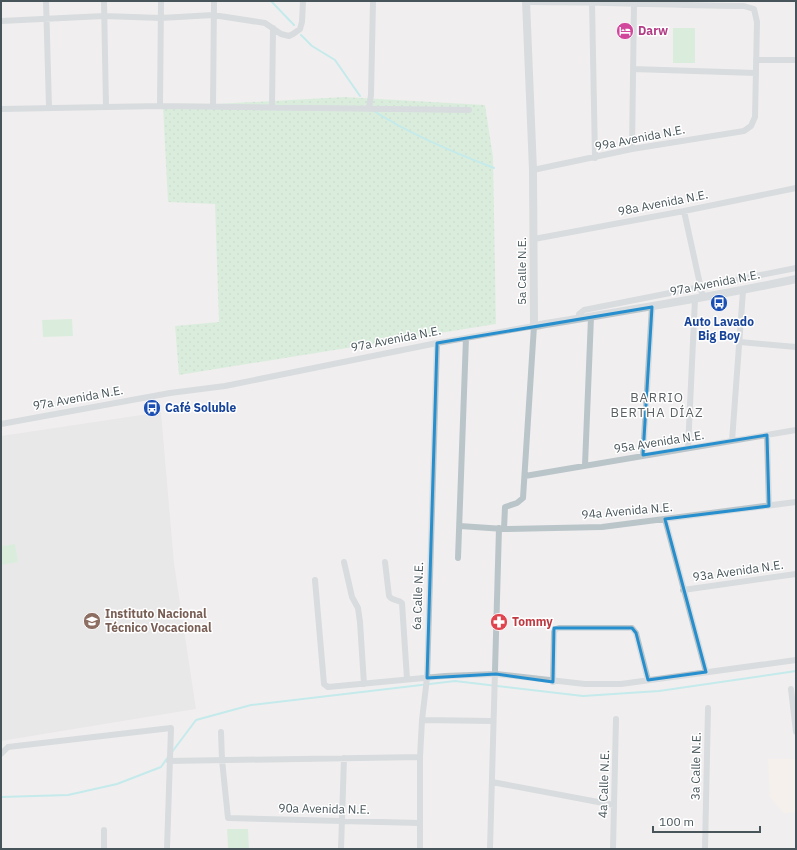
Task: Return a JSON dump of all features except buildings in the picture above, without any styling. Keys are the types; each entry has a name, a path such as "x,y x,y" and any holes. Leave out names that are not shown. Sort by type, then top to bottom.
{"street":[{"path":"46,1 49,107"},
{"path":"104,1 106,107"},
{"path":"160,106 161,1"},
{"path":"213,107 214,1"},
{"path":"1,21 104,16 161,18 213,15 265,23 281,34 289,36 300,29 302,22 303,1"},
{"path":"369,108 371,95 373,1"},
{"path":"526,2 592,2 744,6 754,10 757,22 756,73 633,68"},
{"name":"5a Calle N.E.","path":"502,528 505,507 516,504 521,500 525,476 534,326 533,170 526,2"},
{"path":"592,2 595,158"},
{"path":"632,149 634,4"},
{"path":"272,107 273,28"},
{"path":"756,60 796,60"},
{"name":"99a Avenida N.E.","path":"533,170 632,149 744,131 751,126 755,117 756,73"},
{"path":"1,108 160,106 469,110"},
{"name":"98a Avenida N.E.","path":"534,239 796,188"},
{"path":"684,210 701,287 688,448"},
{"path":"579,319 579,314 584,310 796,268"},
{"name":"97a Avenida N.E.","path":"1,424 170,393 224,386 437,343 743,291 796,279"},
{"path":"732,441 743,291"},
{"path":"643,455 652,307"},
{"path":"584,465 591,317"},
{"path":"458,558 466,338"},
{"path":"740,342 796,347"},
{"name":"6a Calle N.E.","path":"420,849 420,757 422,720 427,678 437,343"},
{"name":"95a Avenida N.E.","path":"525,476 796,430"},
{"path":"767,435 769,506"},
{"name":"94a Avenida N.E.","path":"460,526 502,528 602,527 796,502"},
{"path":"665,519 706,672"},
{"path":"490,849 494,694 502,528"},
{"path":"344,562 352,597 358,608 364,684"},
{"path":"385,562 389,596 391,599 402,603 406,679"},
{"name":"93a Avenida N.E.","path":"683,590 796,574"},
{"path":"315,580 324,684 328,687 406,679 496,674 554,682 621,684 796,660"},
{"path":"554,682 554,632 559,628 630,628 635,631 648,680"},
{"path":"791,689 796,732"},
{"name":"3a Calle N.E.","path":"705,849 708,708"},
{"name":"4a Calle N.E.","path":"613,849 616,719"},
{"path":"422,720 493,721"},
{"path":"1,754 8,747 171,728 167,849"},
{"path":"221,732 222,760"},
{"path":"169,761 420,757"},
{"path":"342,849 344,758"},
{"name":"90a Avenida N.E.","path":"222,760 228,818 420,823"},
{"path":"492,782 614,805"},
{"path":"104,830 104,849"}],"highlighted area":[{"path":"652,307 643,455 767,435 769,506 665,519 706,672 648,680 636,633 632,628 554,628 553,682 496,674 427,678 437,343"}],"shaded area":[{"name":"Instituto Nacional Técnico Vocacional","path":"161,412 174,563 196,709 1,741 1,436"},
{"path":"768,759 796,759 796,812 784,813 770,797"}],"green space":[{"path":"673,28 695,28 695,63 673,63"},
{"path":"344,97 485,105 493,157 496,324 179,375 175,326 219,322 215,204 168,202 163,107"},
{"path":"72,319 73,336 43,337 42,320"},
{"path":"15,544 18,562 1,565 1,546"},
{"path":"227,829 248,829 249,849 228,849"}],"waterway":[{"path":"271,1 294,25"},
{"path":"301,35 312,46 335,60 360,96"},
{"path":"374,111 402,128 494,168"},
{"path":"172,752 196,720 251,705 455,681 583,696 659,691 796,671"},
{"path":"1,797 68,795 117,784 161,767 168,757"}],"place":[{"name":"Darw","path":"625,31"},
{"name":"Auto Lavado Big Boy","path":"719,303"},
{"name":"Café Soluble","path":"152,408"},
{"name":"Instituto Nacional Técnico Vocacional","path":"92,621"},
{"name":"Tommy","path":"499,622"}],"district":[{"name":"BARRIO BERTHA DÍAZ","path":"657,404"}]}
